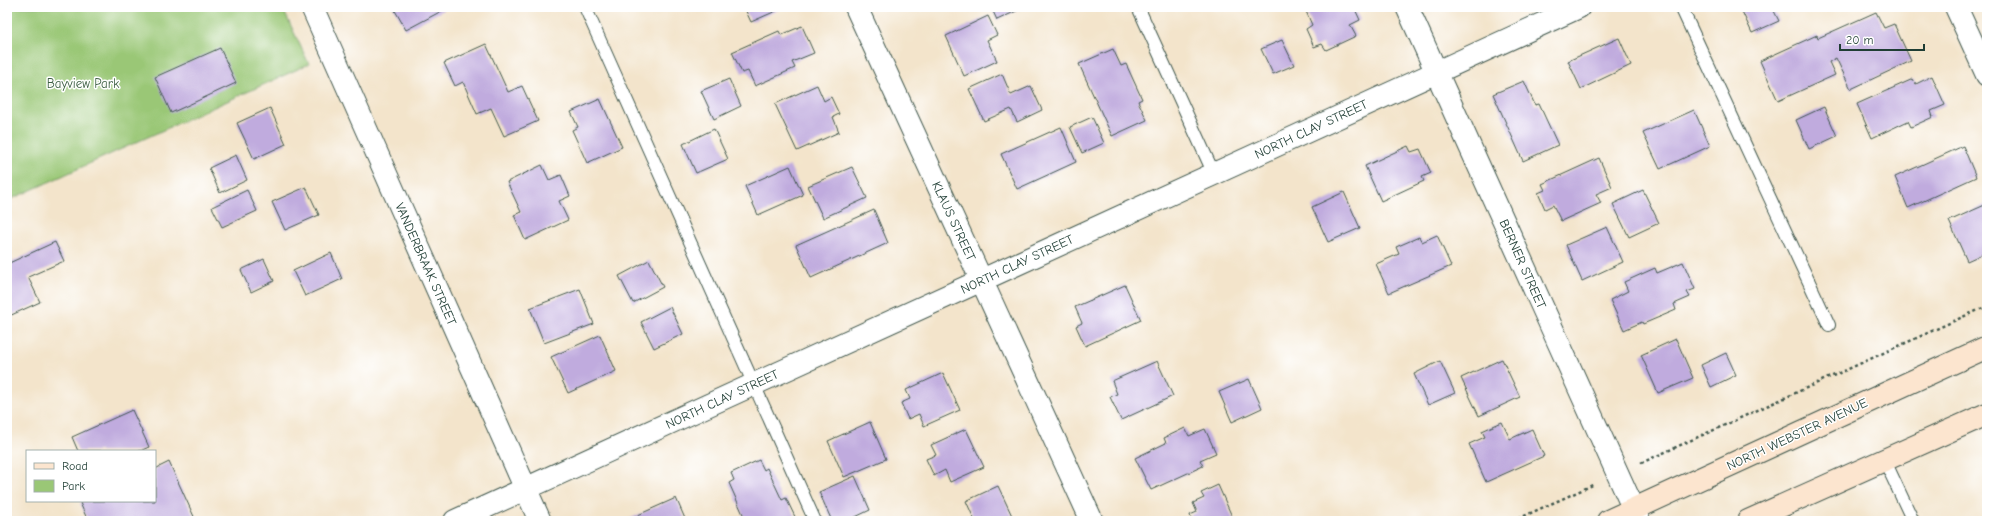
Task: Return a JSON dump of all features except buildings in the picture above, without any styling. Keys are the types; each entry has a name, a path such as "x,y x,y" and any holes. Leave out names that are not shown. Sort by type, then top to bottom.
{"main road":[{"name":"NORTH WEBSTER AVENUE","path":"1608,521 1636,515 1987,348"},
{"path":"1748,521 1987,414"}],"street":[{"name":"VANDERBRAAK STREET","path":"312,7 540,521"},
{"name":"KLAUS STREET","path":"856,7 1092,521"},
{"name":"BERNER STREET","path":"1407,7 1636,515"},
{"name":"NORTH CLAY STREET","path":"455,521 1579,7"},
{"path":"1956,7 1987,75"}],"lane":[{"path":"585,7 815,521"},
{"path":"1138,7 1214,174"},
{"path":"1681,7 1829,325"},
{"path":"1884,459 1912,521"}],"path":[{"path":"1513,521 1987,306"}],"green space":[{"name":"Bayview Park","path":"7,7 282,7 309,64 7,201"}]}
